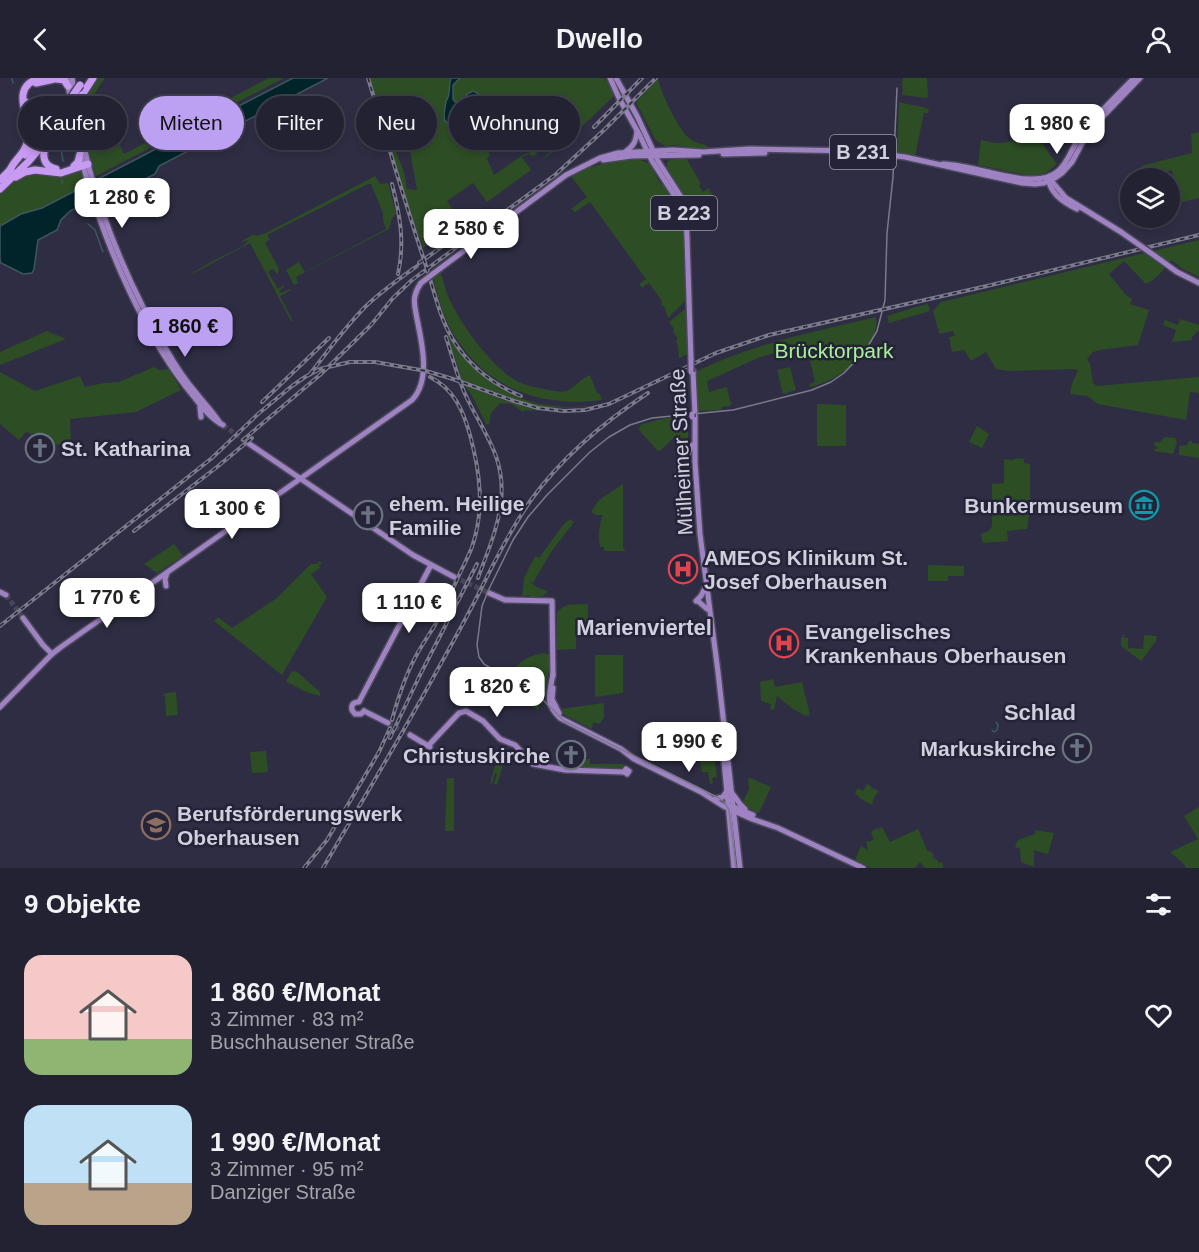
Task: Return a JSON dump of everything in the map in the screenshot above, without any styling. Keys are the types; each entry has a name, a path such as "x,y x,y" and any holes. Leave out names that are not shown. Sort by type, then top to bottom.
{"highway":[{"path":"10,170 23,153 28,141 28,126 22,101 23,93 31,82 40,78"},
{"path":"27,96 33,85 40,82 58,78 68,82"},
{"path":"72,96 85,78"},
{"path":"81,96 93,78"},
{"path":"0,180 30,150"},
{"path":"0,189 38,150"},
{"path":"44,150 44,160 47,165 57,169 85,167"},
{"path":"9,180 32,171 57,173 73,168 80,154"}],"main road":[{"path":"72,78 85,167 90,181"},
{"name":"B 223","path":"610,78 651,154"},
{"name":"B 223","path":"616,78 638,116 651,154"},
{"path":"1134,78 1086,131 1067,161 1049,179 1064,200 1121,232 1177,272 1199,284"},
{"path":"1086,131 1140,78"},
{"path":"68,82 80,154 107,235 133,292 161,351 200,405 222,425 180,371 139,304"},
{"path":"638,116 653,143 669,153 664,164 667,175"},
{"path":"624,152 635,143 637,129"},
{"name":"B 231","path":"651,154 793,150 857,151 951,164 1027,179 1049,179"},
{"path":"0,707 52,654 415,396 420,385 423,364 421,337 414,301 415,293 421,284 563,177 607,156 624,152 651,154"},
{"path":"590,163 618,157 651,154"},
{"name":"Mülheimer Straße","path":"651,154 667,175 688,214 696,509 734,839 740,868"},
{"name":"Mülheimer Straße","path":"651,154 657,169 680,204 686,219 691,303"},
{"path":"200,405 201,417"},
{"path":"248,443 392,542 454,577"},
{"path":"683,458 694,447"},
{"name":"Mülheimer Straße","path":"694,447 707,601 729,792"},
{"path":"286,469 290,474 286,488"},
{"path":"364,711 361,714 355,714 351,710 352,705 358,702 431,565"},
{"path":"166,586 165,577 168,572"},
{"path":"705,588 697,601 707,609"},
{"path":"489,593 507,600 552,601 552,699 553,705 566,721 716,802 754,816"},
{"path":"23,618 52,654"},
{"path":"43,645 44,662"},
{"path":"358,702 363,704 364,711"},
{"path":"364,711 388,723"},
{"path":"430,746 461,712 468,711 478,717 500,739 515,744 531,763 571,771 626,771 628,755"},
{"path":"430,746 453,721"},
{"path":"430,746 415,737 429,738 440,734"},
{"path":"715,799 729,792 754,816 768,824"},
{"path":"707,796 863,868"},
{"name":"Mülheimer Straße","path":"731,808 735,822 734,868"},
{"path":"735,822 739,816 745,815"}],"green space":[{"path":"98,78 105,78 93,96 86,96"},
{"path":"269,78 284,78 244,99 244,96 235,96"},
{"path":"369,78 451,78 443,117 449,126 449,150 488,150 490,155 487,159 494,175 523,155 536,150 537,154 533,156 529,154 522,157 531,170 487,202 473,183 447,201 460,221 423,248 391,150 395,150 404,172 407,189 417,190 410,150 437,150 437,96 375,96"},
{"path":"460,78 604,78 610,85 614,96 580,128 580,96 453,96 453,84"},
{"path":"903,78 927,78 927,98 902,95"},
{"path":"658,79 680,127 692,140 710,148 666,146 655,139 636,102"},
{"path":"899,102 929,109 928,113 924,113 915,156 897,154"},
{"path":"1199,132 1199,198 1180,203 1180,168 1141,168 1141,166 1192,153 1191,134"},
{"path":"1025,135 1032,142 1038,138 1057,164 1046,173 1032,176 978,165 981,140 1004,143"},
{"path":"139,146 139,150 146,150 96,176 88,150 122,150 124,154"},
{"path":"686,158 703,192 709,188 715,201 706,206 690,208 667,168 669,160"},
{"path":"625,160 641,160 650,164 660,183 665,186 678,205 684,225 686,300 668,318 664,306 661,305 662,301 649,283 642,288 639,284 646,279 590,202 575,212 571,209 587,197 571,176 591,167"},
{"path":"78,170 83,173 86,184 42,208 22,214 0,226 0,194 21,176 31,173"},
{"path":"375,176 380,184 388,183 396,214 392,218 389,229 296,277 298,283 294,285 286,270 299,262 305,272 386,229 383,213 371,184 267,235 270,239 265,243 279,272 277,274 273,269 268,272 278,289 284,285 280,293 291,290 280,296 293,321 250,243 185,278 243,246 249,240 241,242 243,240 255,234 256,236 266,233"},
{"path":"1199,240 1199,277 1171,260 1157,277 1146,284 1124,261 1109,274 1132,299 1130,304 1149,310 1138,345 1100,350 1093,352 1087,359 1093,383 1097,386 1199,377 1199,393 1190,392 1186,420 1098,404 1087,396 1070,394 1078,370 1010,371 996,369 986,352 971,361 964,350 952,352 949,337 955,336 953,331 939,334 933,311 941,302"},
{"path":"440,272 449,298 461,321 500,369 526,385 561,392 567,391 590,375 602,400 579,402 537,397 517,391 482,369 467,354 447,322 433,278"},
{"path":"928,304 930,311 889,323 887,316"},
{"path":"687,309 688,354 679,358 676,341 678,339 669,322"},
{"name":"Brücktorpark","path":"876,317 874,335 869,344 863,353 839,375 810,387 809,384 815,382 806,343 758,358 707,381 709,392 727,387 730,402 732,402 730,406 722,407 721,410 698,411 697,371 763,346"},
{"path":"1180,319 1199,325 1199,330 1192,340 1172,342 1176,330 1163,325 1165,320 1178,325"},
{"path":"446,330 455,347 468,362 503,390 544,405 590,407 552,408 532,406 462,380"},
{"path":"47,331 66,339 0,365 0,352"},
{"path":"154,367 159,370 169,369 181,390 136,412 70,419 71,443 52,445 49,448 39,440 41,437 35,433 26,432 19,440 0,424 0,372 35,391 80,376 85,387 119,382"},
{"path":"790,367 796,390 783,394 777,370"},
{"path":"464,385 539,411 525,410 523,412 512,404 500,403 491,413 489,425 486,424"},
{"path":"817,404 846,405 846,446 817,446"},
{"path":"677,417 688,417 688,440 675,436 660,451 639,430 640,425"},
{"path":"977,426 989,434 982,448 969,442"},
{"path":"1165,437 1175,438 1177,442 1173,454 1154,451 1158,447 1154,446 1155,441 1159,443"},
{"path":"1189,441 1199,444 1199,458 1179,455 1179,446 1187,445"},
{"path":"1018,458 1030,464 1030,496 1033,505 1047,505 1044,513 1029,515 1027,529 1007,531 1008,541 983,543 981,534 989,531 992,526 992,484 1004,483 1004,459"},
{"path":"623,484 623,548 626,551 604,551 604,547 600,547 599,539 603,515 595,515 592,510 599,500"},
{"path":"570,519 574,522 551,552 533,583 530,582 548,591 543,596 522,596 524,578 535,556 539,558"},
{"path":"174,544 183,556 157,573 144,564"},
{"path":"320,561 322,564 319,565 320,568 311,574 327,597 282,675 214,621 218,617 232,628 277,598 311,564"},
{"path":"928,565 964,566 964,576 948,576 948,581 928,581"},
{"path":"588,604 588,636 576,636 576,649 556,650 557,613 563,607"},
{"path":"1123,634 1124,638 1128,638 1128,648 1143,649 1144,635 1157,636 1156,641 1141,661 1121,646"},
{"path":"544,653 551,655 545,695 538,710 516,697 520,691 507,683 521,662"},
{"path":"595,655 623,655 623,693 595,697"},
{"path":"292,671 297,672 320,692 320,696 287,682"},
{"path":"773,679 775,687 802,682 810,715 806,716 793,709 777,696 774,710 770,709 771,704 761,701 760,682"},
{"path":"176,692 178,715 166,716 163,695"},
{"path":"604,703 604,718 599,724 593,722 592,729 561,713 560,709"},
{"path":"501,746 508,748 497,785 494,784 497,774 495,773 492,784 490,783"},
{"path":"266,751 268,772 252,773 250,752"},
{"path":"714,753 717,777 712,778 713,783 710,784 708,772 702,772 699,755"},
{"path":"564,758 590,759 590,764 624,764 622,768 563,767"},
{"path":"748,777 771,787 759,813 750,809 743,802 749,789"},
{"path":"447,778 454,778 454,831 445,831"},
{"path":"867,784 872,787 871,790 873,788 879,791 872,805 855,794 857,788 857,791 858,788 863,791"},
{"path":"1199,807 1199,868 1186,868 1170,852 1198,839 1184,816"},
{"path":"882,827 890,842 918,829 928,852 934,855 932,857 939,863 942,860 943,868 925,868 920,862 915,868 871,868 855,860 861,846 868,850 866,842 874,840 871,832 877,828 879,831"},
{"path":"1035,830 1054,833 1048,854 1034,850 1034,867 1021,862 1020,849 1015,847 1018,840 1035,834"}],"shaded area":[{"path":"293,78 328,78 293,96 258,96"},
{"path":"451,78 460,78 453,85 453,96 449,96 449,125 444,116"},
{"path":"473,91 480,96 466,96"},
{"path":"256,97 256,115 244,122 244,103"},
{"path":"154,150 190,150 159,166 155,174 128,188 119,187 104,192 70,211 61,220 57,230 38,240 34,269 32,273 23,274 1,263 0,226 21,214 42,208"}],"waterway":[{"path":"12,78 13,83"},
{"path":"61,150 63,161"},
{"path":"88,224 95,230 103,252"},
{"path":"992,730 994,732 997,730 996,722"}],"tunnel":[{"path":"223,425 248,443"},
{"path":"454,577 489,593"},
{"path":"6,595 23,618"},
{"path":"388,723 410,735"}],"tram line":[{"path":"736,868 729,810 719,798 564,721 543,700 484,664 479,657 477,645 482,606 513,540 528,517 590,452 609,437 630,425 652,418 733,410 812,390 831,382 844,373 865,351 877,331 885,300 897,88"}],"railway":[{"path":"368,78 447,330 458,348 473,365 500,386 521,396"},
{"path":"594,127 642,78"},
{"path":"243,440 321,374 371,325 393,298 412,280 555,175 656,78"},
{"path":"392,184 401,229 398,274"},
{"path":"419,263 482,218"},
{"path":"0,626 212,458 258,414 292,386 320,369 350,362 375,362 426,371 538,408 564,411 585,410 609,404 716,353 769,335 1199,235"},
{"path":"310,374 366,306 417,266"},
{"path":"446,337 462,387 497,458 502,486 500,512 478,578"},
{"path":"262,402 329,338"},
{"path":"392,720 408,671 444,610 470,552 479,519 480,491 467,426 461,409 451,394 430,377"},
{"path":"323,868 411,718 504,545 531,500 556,469 585,441 648,393"},
{"path":"134,531 252,438"},
{"path":"390,738 477,564"},
{"path":"304,868 327,840 379,752 390,728"}],"place":[{"name":"St. Katharina","path":"40,448"},
{"name":"Bunkermuseum","path":"1144,505"},
{"name":"ehem. Heilige Familie","path":"368,515"},
{"name":"AMEOS Klinikum St. Josef Oberhausen","path":"683,569"},
{"name":"Evangelisches Krankenhaus Oberhausen","path":"784,643"},
{"name":"Markuskirche","path":"1077,748"},
{"name":"Christuskirche","path":"571,755"},
{"name":"Berufsförderungswerk Oberhausen","path":"156,825"}],"district":[{"name":"Marienviertel","path":"644,627"},
{"name":"Schlad","path":"1040,712"}]}
